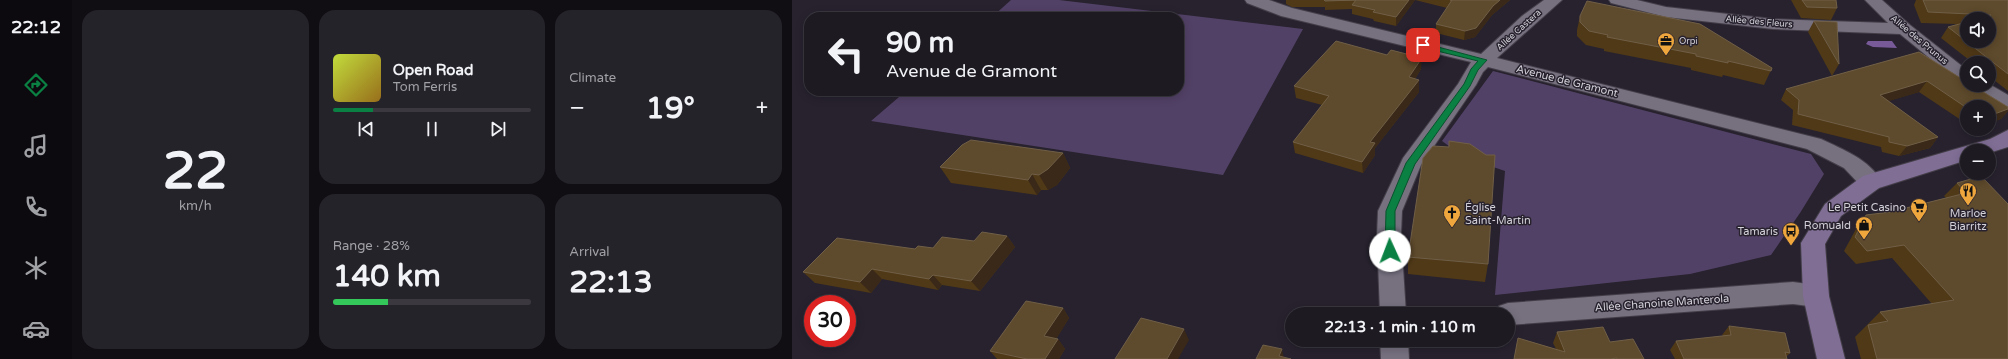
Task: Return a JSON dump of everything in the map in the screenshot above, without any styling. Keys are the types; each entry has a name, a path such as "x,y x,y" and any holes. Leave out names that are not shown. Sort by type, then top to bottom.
{"street":[{"name":"Avenue de Gramont","path":"1252,0 1291,6 1484,60 1814,144 1852,163 1871,182"},
{"name":"Allée Castera","path":"1393,307 1389,235 1390,211 1411,163 1467,85 1475,69 1500,48 1528,20 1554,0"},
{"name":"Allée des Fleurs","path":"1617,0 1666,12 1773,24 1904,29"},
{"name":"Allée des Prunus","path":"1872,0 1904,29 1960,73"},
{"path":"1988,92 2008,104"},
{"path":"1996,144 2008,137"},
{"path":"1831,359 1816,296 1813,243 1833,210 1871,182 1960,155"},
{"name":"Allée Chanoine Manterola","path":"1515,313 1793,293 1816,296"},
{"path":"1394,347 1395,359"}],"shaded area":[{"path":"1011,0 1059,0 1160,12 998,12"},
{"path":"1184,15 1303,29 1223,175 871,121 900,96 1184,96"},
{"path":"1868,41 1892,41 1897,48 1873,47 1866,44"},
{"path":"1493,71 1811,154 1824,174 1800,213 1771,255 1690,274 1495,295 1505,171 1464,157 1442,141"}],"building":[{"path":"1324,0 1356,0 1325,1"},
{"path":"1356,0 1409,0 1396,17 1373,12 1375,10 1352,5"},
{"path":"1452,0 1500,0 1493,6 1476,28 1465,31 1436,24"},
{"path":"1802,0 1836,0 1837,8 1807,7"},
{"path":"1923,0 2008,0 2008,74 1996,65 1996,56 1985,56 1975,48 1996,48 1996,12 1960,12 1960,14 1928,12"},
{"path":"1587,1 1700,24 1772,68 1771,71 1728,61 1728,63 1696,56 1696,54 1607,37 1608,35 1589,31 1580,22 1580,16"},
{"path":"1814,21 1837,22 1839,64"},
{"path":"1960,24 1960,36 1948,27"},
{"path":"1336,41 1387,55 1391,50 1422,58 1409,77 1419,80 1370,142 1375,143 1362,162 1293,142 1329,96 1294,86"},
{"path":"1919,52 1960,78 1960,92 1983,92 2008,107 2008,109 1996,113 1996,100 1960,100 1960,103 1927,81 1880,95 1938,137 1907,146 1889,142 1889,137 1798,114 1799,100 1786,89"},
{"path":"971,140 1063,153 1048,169 1039,175 1032,174 1028,180 940,167 962,145"},
{"name":"Église Saint-Martin","path":"1449,141 1470,144 1486,155 1495,155 1488,264 1408,257 1423,158 1433,146 1449,147"},
{"path":"1967,180 1985,180 2008,204 2008,359 1877,359 1868,325 1888,321 1880,312 1954,300 1904,245 1867,251 1855,237 1866,215 1890,212 1966,193 1957,183"},
{"path":"982,232 1007,236 971,281 933,275 929,279 872,269 860,282 803,272 837,238 915,249 918,246 933,248 942,237 974,241"},
{"path":"1026,301 1063,308 1044,336 1058,339 1045,359 1027,359 990,351"},
{"path":"1141,318 1184,329 1167,359 1115,359"},
{"path":"1729,326 1785,333 1790,353 1785,352 1787,359 1684,359 1676,341 1731,335"},
{"path":"1603,327 1610,342 1633,339 1644,359 1514,359 1518,338 1565,352 1557,332"},
{"path":"1263,345 1282,349 1279,356 1291,359 1256,359"}],"place":[{"name":"Orpi","path":"1666,56"},
{"name":"Marloe Biarritz","path":"1968,206"},
{"name":"Le Petit Casino","path":"1919,222"},
{"name":"Église Saint-Martin","path":"1452,228"},
{"name":"Romuald","path":"1864,240"},
{"name":"Tamaris","path":"1791,246"}],"route":[{"path":"1390,251 1390,211 1411,163 1467,85 1475,69 1484,60 1423,45"}]}
